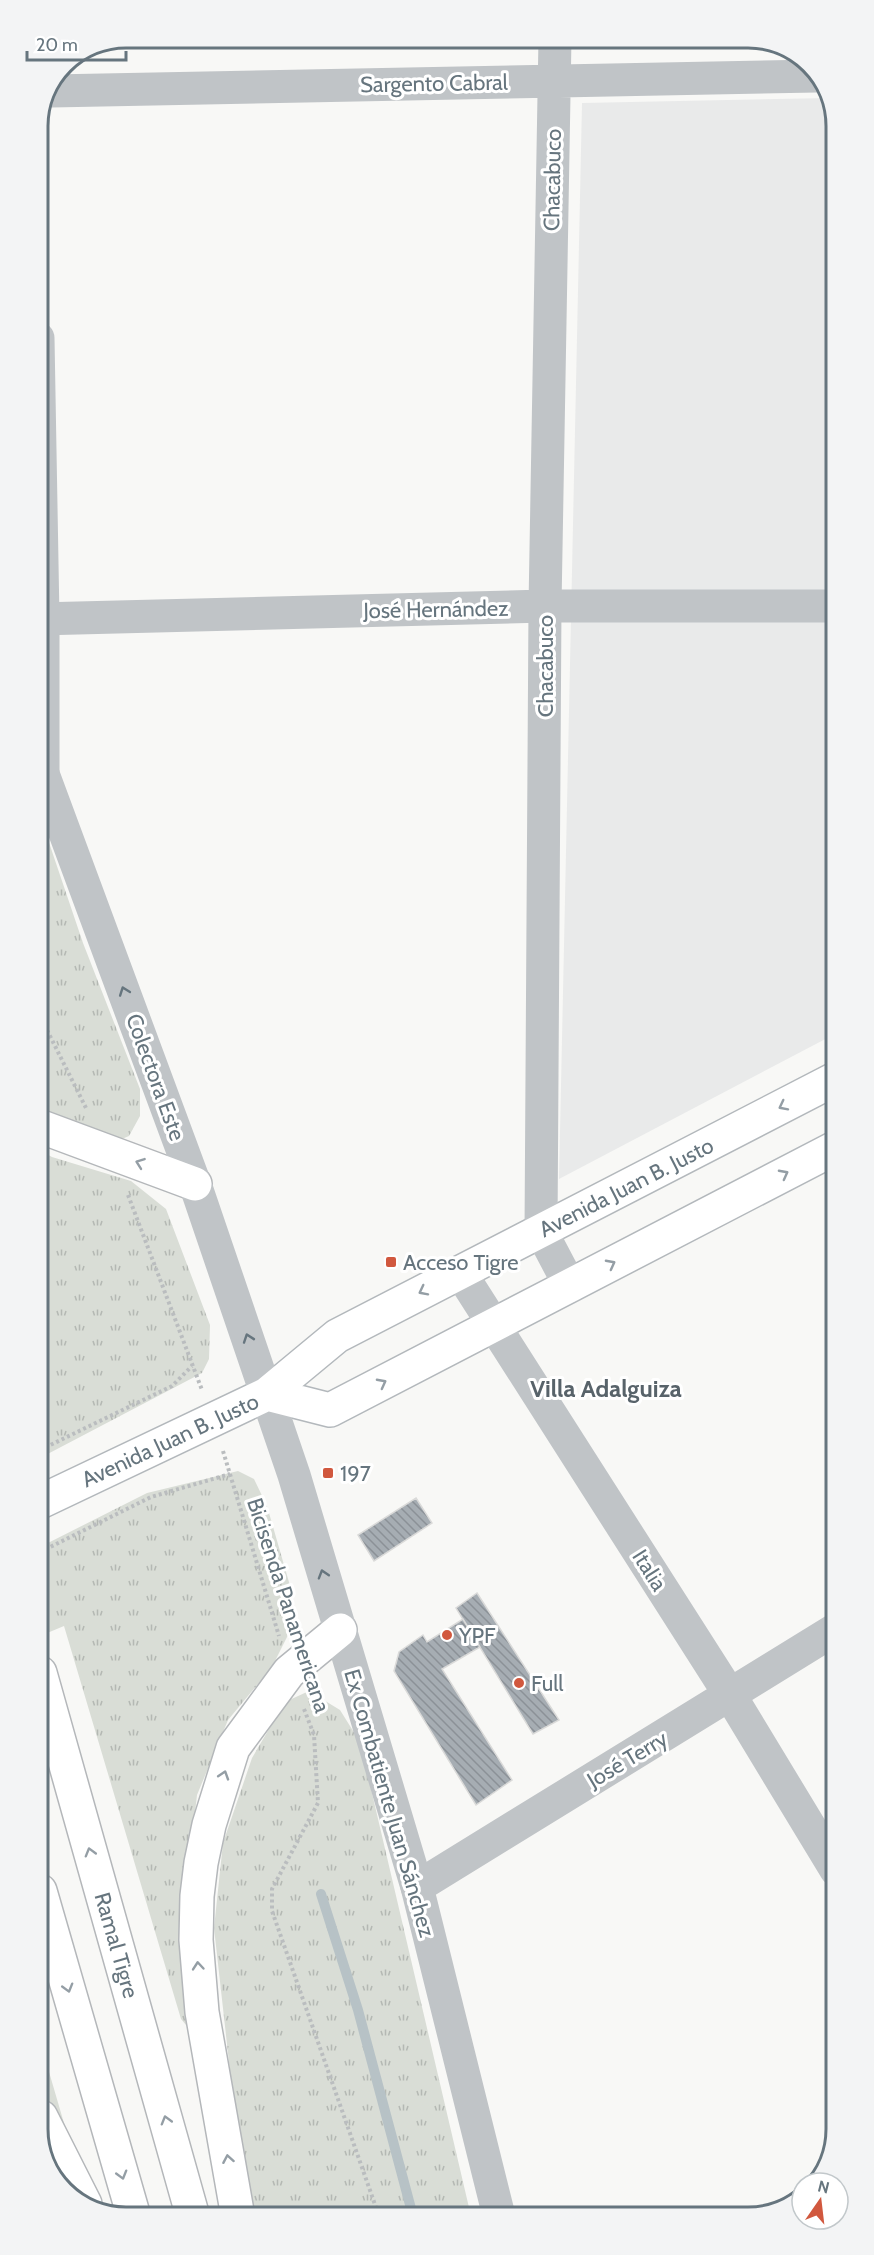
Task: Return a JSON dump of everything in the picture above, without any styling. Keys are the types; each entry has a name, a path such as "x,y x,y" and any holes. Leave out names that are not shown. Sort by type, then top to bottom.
{"main road":[{"name":"Avenida Juan B. Justo","path":"48,1498 267,1394 337,1336 826,1084"},
{"path":"48,1129 195,1184"},
{"name":"Avenida Juan B. Justo","path":"267,1394 330,1410 826,1153"},
{"path":"236,2207 202,2012 196,1940 197,1896 209,1825 233,1748 289,1672 340,1630"},
{"name":"Ramal Tigre","path":"48,1701 191,2207"},
{"path":"48,1919 131,2207"},
{"path":"49,2134 78,2191"}],"street":[{"name":"Chacabuco","path":"555,48 545,606 541,1231 570,1286"},
{"name":"Sargento Cabral","path":"57,91 808,76"},
{"name":"José Hernández","path":"48,620 545,606 826,606"},
{"name":"Colectora Este","path":"48,789 195,1184 267,1394"},
{"name":"Italia","path":"460,1272 730,1695 826,1853"},
{"name":"Ex Combatiente Juan Sánchez","path":"267,1394 417,1887 497,2207"},
{"name":"José Terry","path":"417,1887 826,1635"}],"path":[{"name":"Bicisenda Panamericana","path":"48,1032 111,1152 214,1420 289,1672 314,1735 318,1803 272,1889 272,1911 376,2207"},
{"path":"48,1446 171,1386 192,1366"},
{"path":"48,1548 151,1497 230,1474"}],"shaded area":[{"path":"820,98 823,106 826,126 826,1039 559,1179 582,103"}],"green space":[{"path":"48,840 83,943 140,1089 140,1116 129,1136 117,1141 48,1116"},
{"path":"48,1155 131,1181 166,1209 210,1325 209,1359 202,1373 48,1454"},
{"path":"238,1471 254,1479 267,1506 293,1596 289,1633 272,1667 228,1720 197,1795 183,1918 191,2031 181,2019 64,1626 48,1633 48,1543 147,1493"},
{"path":"309,1691 340,1710 360,1742 469,2207 253,2207 230,2071 214,1928 223,1843 252,1758 285,1702"},
{"path":"48,2068 80,2178 48,2125"}],"building":[{"path":"416,1498 432,1523 374,1561 358,1535"},
{"name":"Full","path":"477,1593 559,1720 533,1734 456,1608"},
{"path":"463,1619 480,1647 442,1669 512,1780 476,1805 394,1671 399,1652 423,1635 427,1642"}],"waterway":[{"path":"321,1894 358,2010 411,2207"}],"place":[{"name":"Acceso Tigre","path":"391,1262"},
{"name":"197","path":"328,1473"},
{"name":"YPF","path":"447,1635"},
{"name":"Full","path":"519,1683"}],"district":[{"name":"Villa Adalguiza","path":"606,1389"}]}
